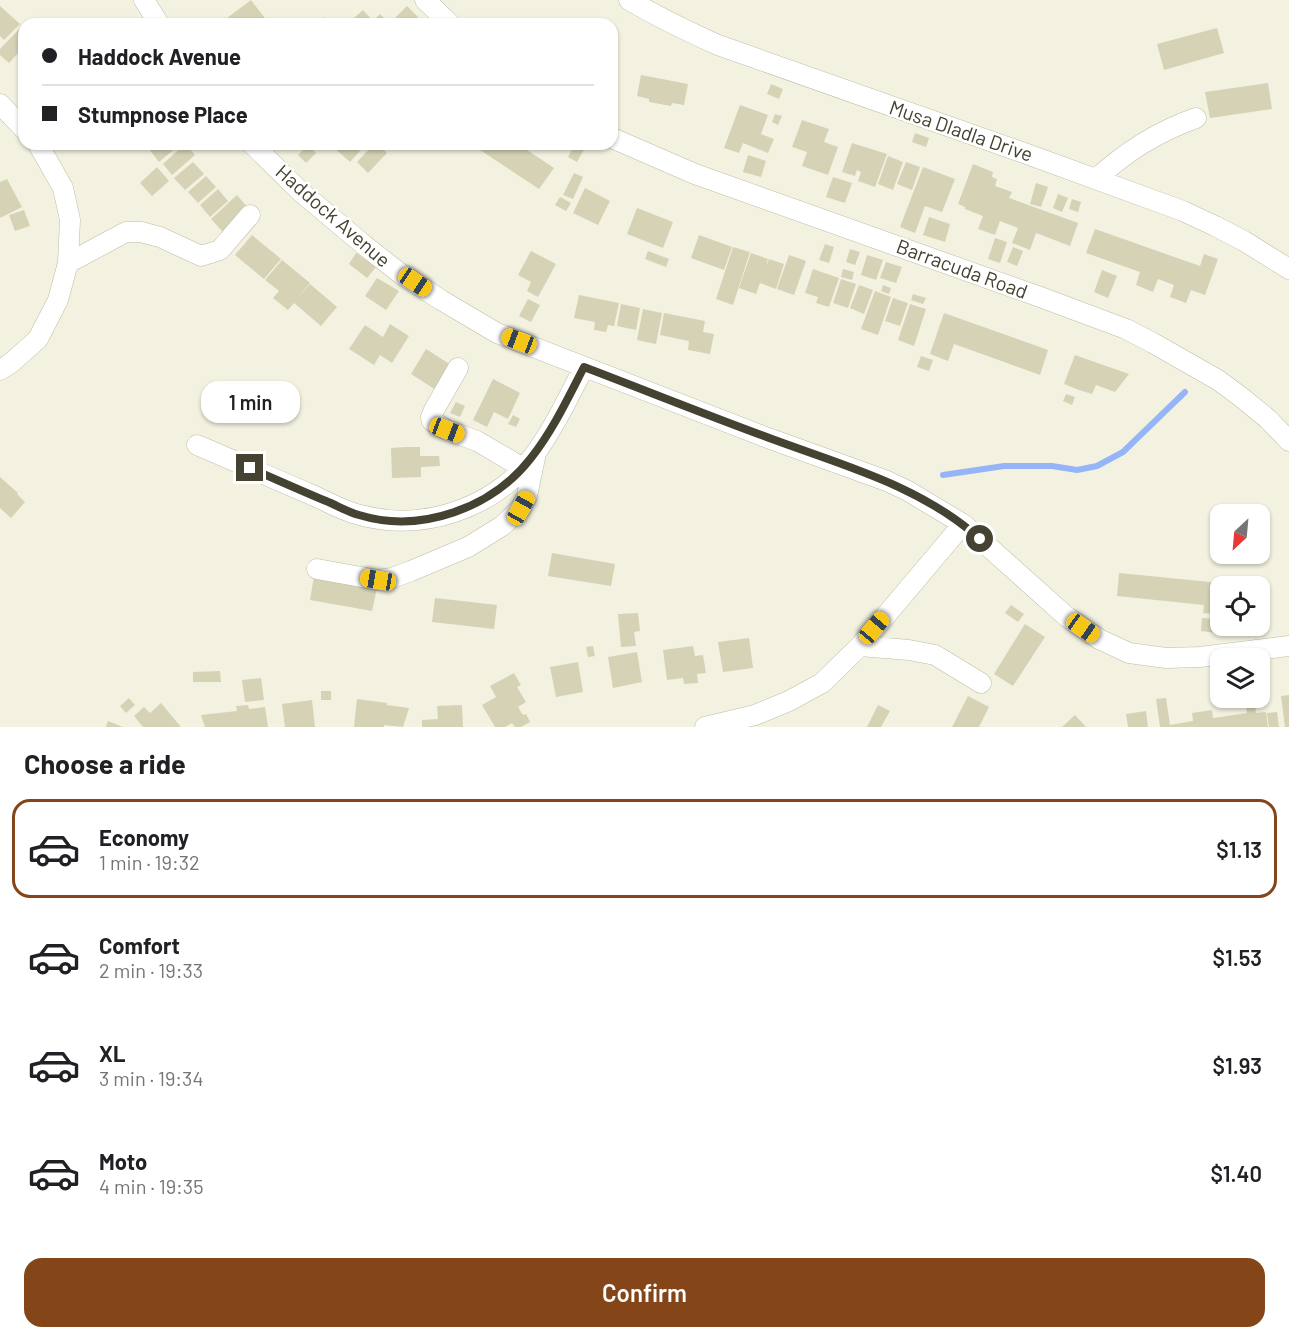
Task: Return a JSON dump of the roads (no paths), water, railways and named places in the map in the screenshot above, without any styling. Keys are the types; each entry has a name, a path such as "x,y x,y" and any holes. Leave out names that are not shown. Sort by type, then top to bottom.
{"street":[{"path":"144,0 155,18"},
{"path":"425,0 444,18"},
{"name":"Musa Dladla Drive","path":"629,0 678,27 718,45 1183,211 1244,241 1289,269"},
{"path":"0,104 18,123"},
{"path":"1096,179 1117,160 1148,139 1196,118"},
{"name":"Barracuda Road","path":"618,141 695,174 1126,329 1218,380 1268,419 1289,441"},
{"path":"0,370 38,339 58,300 68,263 70,220 63,188 41,150"},
{"name":"Haddock Avenue","path":"258,150 301,192 401,274 497,333 908,491 963,524 1067,618 1099,639 1129,653 1166,658 1200,657 1289,646"},
{"path":"68,263 126,232 141,232 160,237 201,256 220,250 250,215"},
{"path":"197,445 359,515 399,522 431,519 468,508 505,485 523,468 547,436 584,367"},
{"path":"458,368 434,410 432,421 447,430 477,441 523,468"},
{"path":"316,569 378,580 392,578 468,547 502,526 521,508 527,496 537,450"},
{"path":"705,727 755,715 789,701 822,683 860,646 963,524"},
{"path":"860,646 922,651 935,655 981,683"}],"waterway":[{"path":"943,475 1004,466 1052,466 1077,470 1097,466 1123,452 1185,392"}]}
